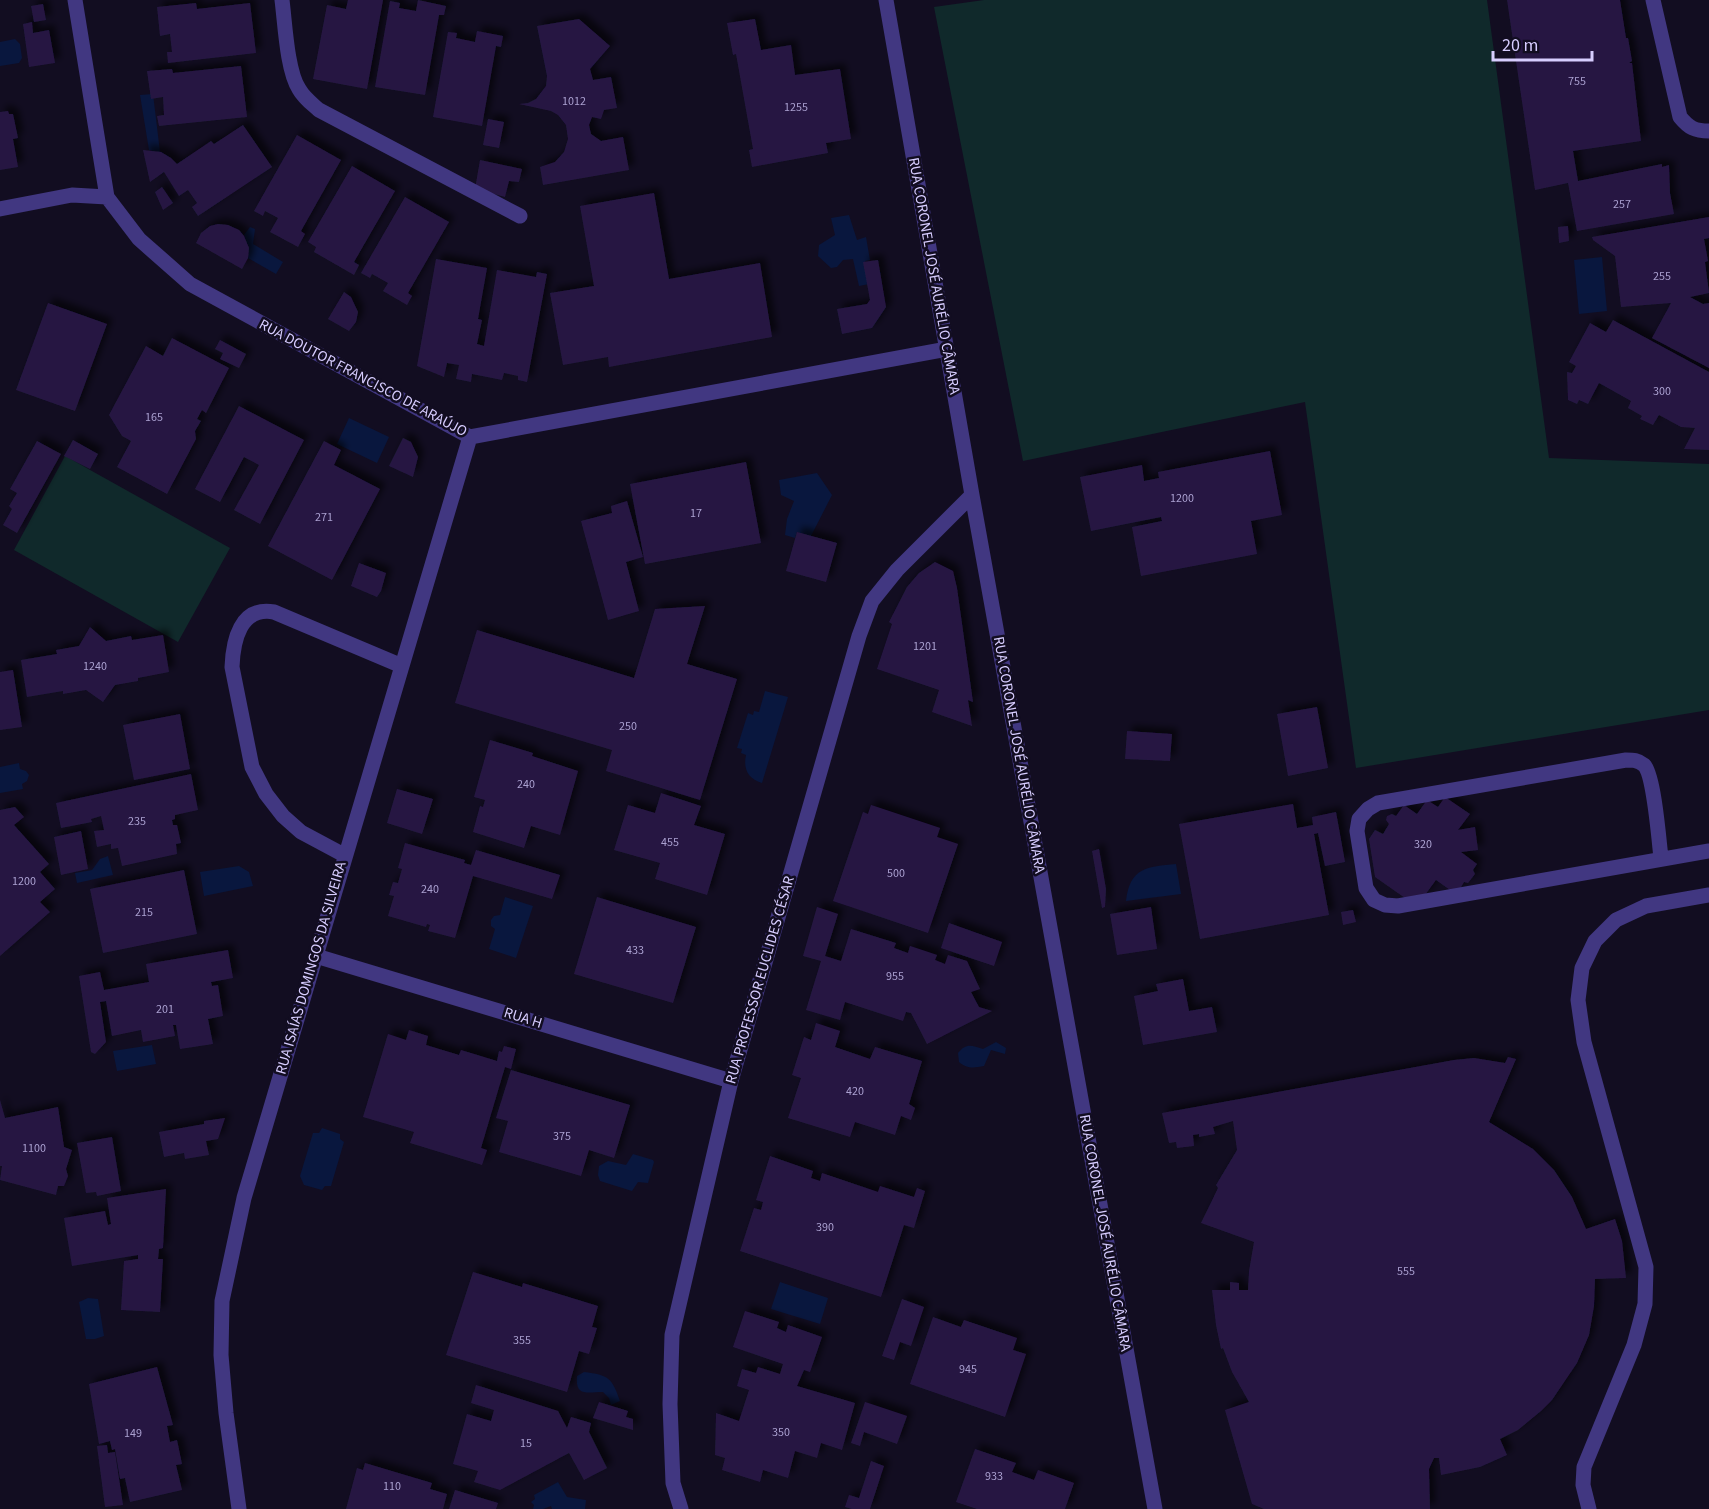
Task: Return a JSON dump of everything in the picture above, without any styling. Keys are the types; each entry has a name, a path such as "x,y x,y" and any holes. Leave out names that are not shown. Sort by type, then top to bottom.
{"street":[{"path":"0,209 54,197 72,195 107,197 75,0"},
{"path":"282,0 292,76 307,100 319,110 520,216"},
{"name":"RUA CORONEL JOSÉ AURÉLIO CÂMARA","path":"886,0 972,495 1155,1509"},
{"path":"1653,0 1680,117 1687,126 1697,131 1709,131"},
{"name":"RUA DOUTOR FRANCISCO DE ARAÚJO","path":"107,197 139,239 190,284 470,437 947,349"},
{"name":"RUA ISAÍAS DOMINGOS DA SILVEIRA","path":"239,1509 221,1355 222,1301 244,1198 470,437"},
{"name":"RUA PROFESSOR EUCLIDES CÉSAR","path":"681,1509 673,1483 669,1404 672,1335 731,1081 859,636 872,602 897,570 972,495"},
{"path":"344,855 301,832 283,816 252,767 232,667 232,652 237,634 244,621 264,610 274,612 402,666"},
{"path":"1661,858 1651,779 1646,766 1637,761 1626,760 1378,803 1368,809 1359,819 1357,831 1366,888 1374,900 1385,905 1398,906 1709,851"},
{"path":"1588,1509 1582,1485 1584,1467 1634,1345 1645,1304 1646,1267 1584,1042 1578,1000 1582,968 1595,941 1616,920 1646,906 1709,895"},
{"name":"RUA H","path":"316,956 731,1081"}],"green space":[{"path":"984,0 1487,0 1549,458 1709,464 1709,710 1356,768 1305,402 1023,461 934,7"},
{"path":"65,456 230,548 178,642 14,550"}],"water":[{"path":"15,39 20,44 22,58 19,63 0,66 0,42"},
{"path":"153,94 160,152 149,150 140,95"},
{"path":"849,215 857,240 866,237 870,260 865,261 869,284 859,286 853,259 843,260 837,267 831,268 818,256 819,245 835,235 831,218"},
{"path":"250,227 255,229 253,244 283,262 276,274 248,258 249,248 244,235"},
{"path":"1602,257 1607,311 1579,314 1574,260"},
{"path":"349,418 389,437 377,463 337,444"},
{"path":"817,473 832,495 811,536 797,532 795,538 785,535 787,519 794,501 781,495 779,480"},
{"path":"765,691 788,697 762,783 750,776 745,765 746,755 741,753 742,749 737,748 748,713 753,715 754,711 759,712"},
{"path":"19,763 20,769 29,775 27,781 22,784 23,789 0,793 0,767"},
{"path":"108,856 113,875 77,883 75,873 92,870 100,859"},
{"path":"1176,864 1181,894 1126,901 1131,881 1136,875 1148,868"},
{"path":"239,866 249,872 253,886 204,896 200,872"},
{"path":"505,897 533,906 516,958 489,949 495,929 491,926 491,920 494,916 500,915"},
{"path":"996,1042 1006,1048 1005,1054 991,1050 984,1066 971,1067 959,1062 958,1053 966,1046 983,1049"},
{"path":"152,1045 156,1064 117,1071 113,1051"},
{"path":"322,1128 340,1134 340,1139 344,1142 331,1186 325,1186 322,1190 304,1185 300,1176 313,1133 319,1133"},
{"path":"633,1154 653,1160 648,1183 638,1182 632,1191 600,1181 599,1166 608,1161 626,1165"},
{"path":"780,1282 828,1298 820,1324 771,1309"},
{"path":"88,1298 98,1299 104,1336 95,1339 86,1339 79,1302"},
{"path":"584,1372 608,1379 615,1387 620,1401 611,1405 609,1398 603,1392 580,1390 577,1376"},
{"path":"558,1482 567,1497 586,1500 585,1509 552,1509 551,1506 533,1509 534,1505 531,1502 535,1499 534,1495"}],"building":[{"path":"348,0 383,0 367,89 313,79 327,5 346,9"},
{"path":"418,0 446,6 444,15 439,15 425,95 375,87 390,1 400,3 399,8 416,11"},
{"path":"1507,0 1620,0 1632,61 1629,63 1632,63 1641,141 1573,151 1578,181 1662,164 1662,167 1669,165 1670,193 1674,214 1577,231 1568,183 1535,190"},
{"path":"196,3 197,9 250,3 256,53 168,63 167,52 172,52 170,34 160,36 157,7"},
{"path":"43,4 46,20 34,22 31,6"},
{"path":"579,19 610,46 590,69 593,80 611,77 617,108 604,110 601,119 592,117 589,125 591,134 601,141 623,137 629,170 543,185 540,167 555,162 564,152 568,139 566,125 558,115 551,111 519,104 536,99 546,86 547,76 537,26"},
{"path":"755,19 761,50 791,45 795,75 840,69 851,139 826,143 828,153 752,167 749,150 753,149 736,54 733,55 727,23"},
{"path":"32,22 33,33 49,30 55,63 29,67 23,24"},
{"path":"477,31 503,36 501,47 496,46 482,126 433,117 448,32 457,33 456,38 475,42"},
{"path":"241,66 247,117 159,126 157,116 164,115 163,97 151,99 147,71 172,69 173,73"},
{"path":"8,111 9,114 13,114 18,138 13,139 18,167 0,170 0,112"},
{"path":"488,119 504,122 499,148 483,145"},
{"path":"243,125 272,167 198,216 192,207 197,203 188,190 179,196 164,172 150,182 143,150 161,152 177,164 211,141 214,144"},
{"path":"297,135 341,160 301,231 305,234 298,247 270,232 278,218 265,211 263,216 254,211"},
{"path":"480,160 522,169 519,182 509,181 505,197 475,189"},
{"path":"352,166 395,191 354,262 359,265 354,275 314,252 316,247 308,242"},
{"path":"162,187 173,203 163,210 155,192"},
{"path":"654,193 669,279 760,263 772,337 609,367 608,357 563,365 550,293 594,286 580,206"},
{"path":"405,197 449,222 408,293 412,296 407,305 383,291 388,283 372,274 370,278 361,273"},
{"path":"1709,217 1709,238 1704,239 1708,261 1705,262 1709,293 1690,297 1703,304 1709,303 1709,368 1652,338 1671,303 1621,307 1615,256 1592,237"},
{"path":"218,224 239,230 244,236 249,248 248,258 242,269 196,243 201,233 210,226"},
{"path":"1568,226 1569,241 1559,243 1558,227"},
{"path":"436,259 487,268 478,319 482,320 477,344 484,346 497,270 536,277 537,272 547,274 527,382 518,380 518,376 504,373 502,380 472,374 471,382 456,379 459,365 447,363 444,377 417,366"},
{"path":"878,260 886,307 872,328 842,334 837,309 867,304 870,300 863,262"},
{"path":"344,292 351,297 358,312 356,322 349,331 328,319"},
{"path":"48,303 107,324 75,411 16,390"},
{"path":"1613,320 1709,372 1709,450 1684,449 1695,428 1681,427 1659,415 1653,425 1640,419 1642,416 1628,408 1631,401 1599,383 1588,404 1579,400 1577,404 1568,400 1567,372 1572,373 1576,366 1569,362 1590,323 1606,332"},
{"path":"172,338 229,368 206,413 202,410 197,419 201,421 195,431 196,439 167,494 117,467 131,441 122,436 109,415 146,346 163,356"},
{"path":"220,340 246,354 239,368 220,359 223,353 215,349"},
{"path":"239,406 304,440 260,524 234,510 259,465 244,457 220,502 195,489"},
{"path":"403,438 411,442 418,457 413,477 389,466"},
{"path":"73,440 98,454 90,469 64,456"},
{"path":"37,441 61,454 17,533 3,525 12,509 9,506 17,493 10,489"},
{"path":"324,441 341,450 334,465 380,489 332,580 268,546"},
{"path":"1270,451 1282,515 1251,521 1257,554 1141,576 1132,527 1162,521 1161,517 1091,531 1080,477 1142,465 1144,481 1159,478 1158,472"},
{"path":"746,462 761,543 645,564 630,484"},
{"path":"627,501 643,557 626,562 639,611 608,620 581,521 612,513 611,506"},
{"path":"797,532 837,543 826,582 786,571"},
{"path":"935,562 953,571 957,588 973,702 968,700 972,726 932,712 939,690 877,669 892,624 889,622 907,587 919,573"},
{"path":"359,563 386,573 377,597 351,586"},
{"path":"705,606 687,664 737,679 700,800 606,771 612,750 455,703 477,630 634,678 655,609"},
{"path":"90,627 106,641 131,636 132,640 163,635 169,672 115,685 103,702 86,690 27,697 21,660 57,654 56,650 79,646"},
{"path":"13,670 22,727 0,730 0,672"},
{"path":"1317,707 1328,768 1288,776 1277,714"},
{"path":"180,714 190,769 134,780 123,725"},
{"path":"1127,731 1172,734 1170,761 1125,759"},
{"path":"490,740 533,753 532,756 578,771 560,835 531,826 524,848 473,832 480,806 483,807 485,800 474,797"},
{"path":"191,774 198,810 175,815 175,819 172,820 173,825 177,825 181,843 176,844 177,854 122,866 118,848 111,849 111,844 97,847 94,831 104,830 101,816 91,819 92,822 61,828 56,803"},
{"path":"397,789 433,799 422,834 387,823"},
{"path":"661,793 701,806 694,825 725,834 707,895 655,879 660,863 614,850 628,805 655,813"},
{"path":"1445,797 1470,814 1458,830 1475,827 1478,850 1461,852 1477,864 1473,870 1475,874 1468,883 1464,882 1460,889 1450,890 1436,880 1425,895 1405,898 1375,877 1369,839 1375,830 1383,834 1389,824 1386,820 1387,816 1392,814 1396,816 1404,805 1417,814 1427,800 1438,807"},
{"path":"1293,804 1297,828 1313,825 1312,817 1336,812 1345,862 1325,866 1318,833 1314,834 1329,915 1200,939 1179,824"},
{"path":"871,805 940,828 937,837 958,844 928,933 833,901 863,812 868,814"},
{"path":"15,807 24,817 14,825 49,864 40,872 55,889 40,902 50,912 0,956 0,810"},
{"path":"81,831 88,869 61,875 54,837"},
{"path":"405,843 465,860 464,863 471,865 476,850 560,875 552,899 473,876 455,938 428,931 430,925 427,924 426,927 388,916 394,896 389,895 393,882 398,883 402,869 398,868"},
{"path":"1099,849 1106,889 1105,907 1102,908 1092,851"},
{"path":"184,870 197,934 103,953 90,889"},
{"path":"597,897 696,927 673,1003 574,974"},
{"path":"817,907 838,914 825,956 841,961 851,929 896,943 894,948 908,953 910,946 937,955 935,960 945,964 948,955 967,961 980,989 971,992 979,1007 992,1011 927,1044 911,1013 906,1012 903,1021 845,1002 840,1020 806,1010 821,961 803,956"},
{"path":"1151,907 1157,949 1117,955 1110,914"},
{"path":"1353,910 1356,922 1343,925 1341,912"},
{"path":"949,923 1002,942 994,966 941,948"},
{"path":"228,950 233,978 211,982 212,986 218,985 223,1016 208,1019 213,1044 180,1049 176,1025 173,1025 175,1036 143,1042 141,1030 112,1036 106,1001 100,1002 106,1042 95,1054 91,1052 79,976 100,972 104,990 149,982 146,964"},
{"path":"1183,979 1189,1011 1212,1007 1217,1032 1143,1045 1134,996 1158,991 1156,984"},
{"path":"816,1023 840,1031 835,1047 870,1059 875,1047 922,1061 909,1104 915,1108 911,1120 901,1116 895,1135 855,1122 850,1137 788,1118 801,1078 792,1075 804,1037 811,1040"},
{"path":"409,1030 428,1036 426,1045 459,1055 461,1050 497,1061 499,1051 502,1052 504,1046 516,1049 511,1069 505,1067 481,1148 487,1150 482,1165 410,1143 414,1132 363,1117 388,1034 406,1040"},
{"path":"1508,1057 1516,1059 1489,1122 1533,1149 1554,1170 1572,1197 1586,1229 1615,1219 1622,1241 1626,1278 1595,1279 1594,1306 1589,1335 1577,1363 1552,1400 1541,1411 1518,1430 1500,1439 1507,1455 1480,1467 1441,1475 1439,1458 1434,1458 1429,1469 1430,1509 1264,1509 1252,1504 1225,1410 1249,1402 1232,1372 1223,1348 1221,1349 1212,1290 1230,1290 1230,1282 1239,1283 1239,1290 1248,1290 1254,1242 1201,1223 1218,1188 1216,1185 1237,1150 1233,1121 1213,1127 1215,1134 1199,1137 1199,1134 1193,1135 1194,1146 1177,1148 1176,1142 1169,1143 1162,1113 1454,1060 1474,1058 1505,1063"},
{"path":"511,1070 630,1105 614,1158 589,1150 581,1176 499,1152 508,1121 496,1118"},
{"path":"0,1100 5,1118 58,1107 64,1147 72,1150 66,1169 68,1176 64,1186 58,1186 56,1195 0,1180 2,1166 0,1166"},
{"path":"225,1118 218,1139 206,1141 209,1155 185,1159 184,1153 164,1157 159,1132"},
{"path":"112,1137 121,1191 97,1196 96,1192 86,1193 77,1143"},
{"path":"770,1156 813,1171 811,1178 820,1181 822,1173 878,1192 880,1186 914,1197 917,1188 925,1191 914,1228 904,1225 881,1297 740,1251 754,1208 761,1210 763,1202 756,1200"},
{"path":"166,1189 163,1248 159,1249 158,1259 163,1259 160,1312 121,1310 124,1261 138,1259 138,1255 72,1266 64,1218 105,1211 108,1225 111,1224 107,1198"},
{"path":"473,1272 522,1287 523,1283 598,1306 592,1327 597,1328 589,1354 579,1351 567,1392 446,1355"},
{"path":"902,1299 924,1307 911,1346 900,1342 894,1360 882,1356"},
{"path":"745,1311 779,1322 777,1328 786,1332 788,1325 822,1337 810,1372 804,1370 797,1386 855,1403 842,1450 821,1443 817,1458 795,1451 788,1478 763,1470 760,1482 722,1470 725,1458 715,1455 716,1413 739,1421 749,1390 737,1386 742,1369 756,1373 758,1367 780,1374 783,1364 733,1347"},
{"path":"933,1317 961,1327 964,1320 1017,1338 1013,1350 1026,1354 1005,1417 910,1384"},
{"path":"157,1367 173,1425 167,1426 170,1442 177,1440 182,1464 176,1465 182,1490 130,1502 125,1478 120,1479 115,1449 112,1450 110,1441 99,1444 89,1384"},
{"path":"476,1385 558,1411 567,1428 571,1417 591,1423 589,1432 607,1468 584,1480 569,1453 500,1490 474,1482 478,1471 453,1464 467,1414 491,1421 494,1410 471,1403"},
{"path":"599,1402 628,1411 626,1417 633,1419 633,1430 593,1418"},
{"path":"865,1402 907,1416 897,1444 864,1432 860,1446 851,1443"},
{"path":"107,1445 108,1453 115,1452 123,1505 105,1507 97,1446"},
{"path":"975,1449 1016,1463 1012,1472 1034,1480 1038,1470 1074,1483 1065,1509 977,1509 956,1502"},
{"path":"871,1461 884,1466 870,1509 845,1507 849,1495 859,1498"},
{"path":"365,1463 432,1483 430,1489 447,1494 443,1509 346,1509 357,1468 363,1470"},
{"path":"455,1490 498,1503 496,1509 449,1509"}]}
